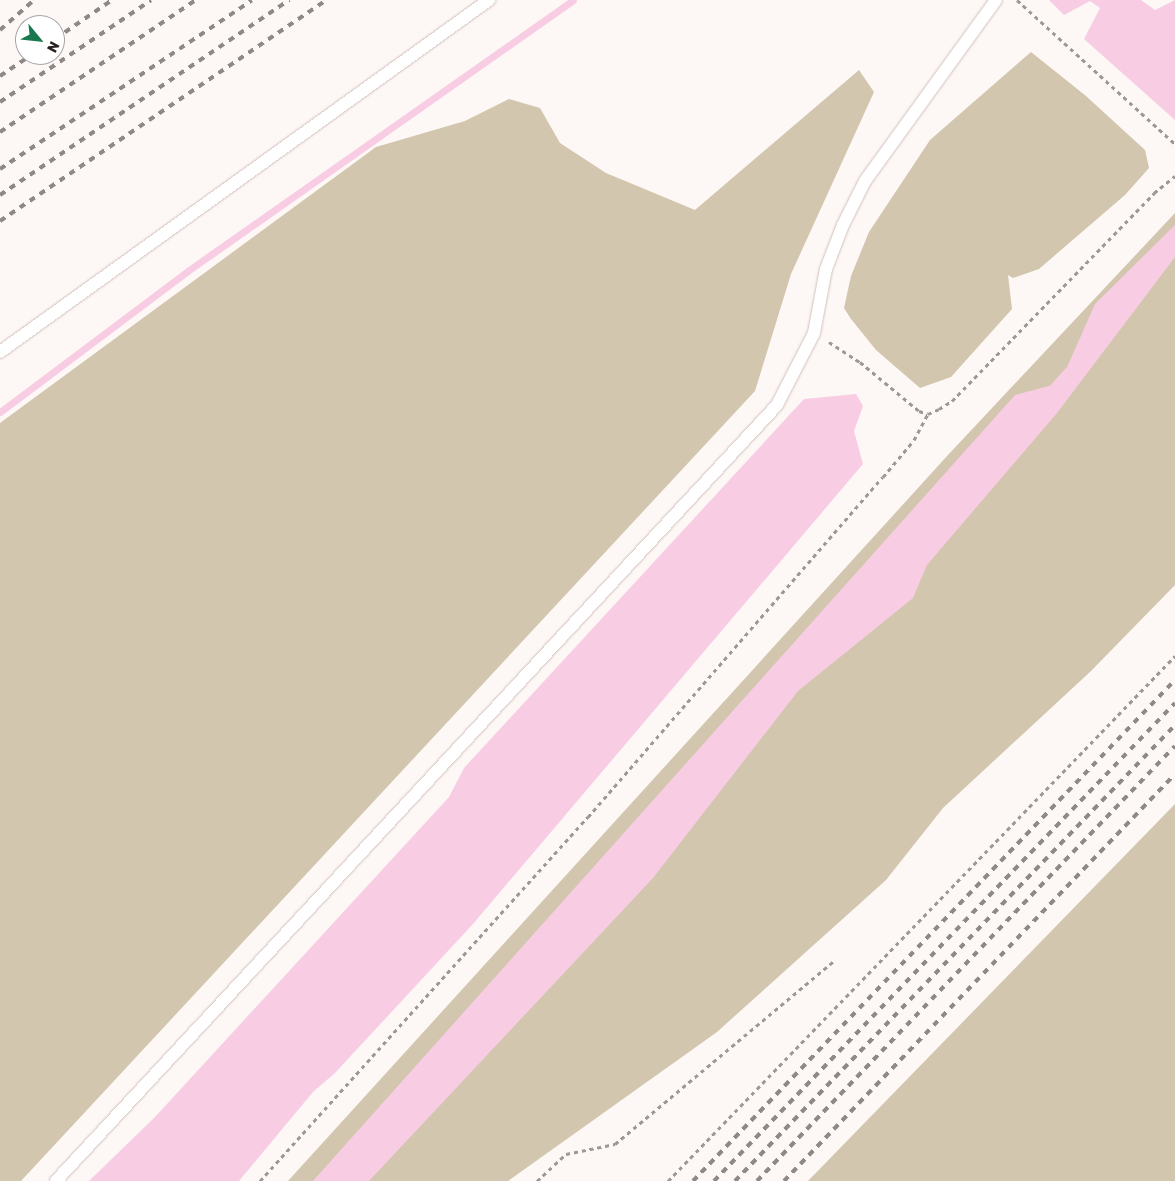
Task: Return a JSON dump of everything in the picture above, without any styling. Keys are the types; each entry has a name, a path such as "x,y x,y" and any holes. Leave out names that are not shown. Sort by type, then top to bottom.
{"lane":[{"path":"0,352 488,0"},
{"path":"56,1181 777,405 814,333 826,269 843,224 865,181 996,0"}],"path":[{"path":"1017,0 1175,144"},
{"path":"260,1181 588,817 914,440 928,414 952,401 1154,193 1175,176"},
{"path":"814,333 841,348 919,410 928,414"},
{"path":"668,1181 1175,656"},
{"path":"537,1181 566,1154 614,1144 835,960"}],"shaded area":[{"path":"1049,0 1141,0 1155,10 1175,0 1175,120 1084,39 1100,8 1090,1 1064,15"},
{"path":"1031,52 1086,96 1145,150 1149,168 1125,195 1039,269 1013,278 1008,275 1012,309 951,377 920,388 876,350 844,308 851,276 869,232 930,140"},
{"path":"859,70 874,92 791,274 755,391 21,1181 0,1181 0,423 376,147 465,121 509,99 540,108 560,143 606,173 695,210"},
{"path":"1175,213 1175,585 1091,671 943,808 886,880 717,1032 508,1181 288,1181 948,455"},
{"path":"1175,225 1175,257 1057,413 927,565 913,598 798,691 653,878 369,1181 313,1181 1015,395 1060,383 1095,304"},
{"path":"856,394 863,406 854,431 863,464 473,924 335,1073 313,1092 239,1181 89,1181 155,1117 449,797 464,768 804,399"},
{"path":"1175,804 1175,1181 808,1181"}],"waterway":[{"path":"0,412 189,270 573,0"},
{"path":"1049,391 1068,370"}],"railway":[{"path":"0,30 34,0"},
{"path":"65,32 112,0"},
{"path":"0,102 151,0"},
{"path":"0,132 196,0"},
{"path":"0,169 252,0"},
{"path":"0,195 289,0"},
{"path":"0,221 327,0"},
{"path":"0,76 16,65"},
{"path":"693,1181 1175,680"},
{"path":"714,1181 1175,703"},
{"path":"735,1181 1175,725"},
{"path":"757,1181 1175,746"},
{"path":"784,1181 1175,774"}]}
